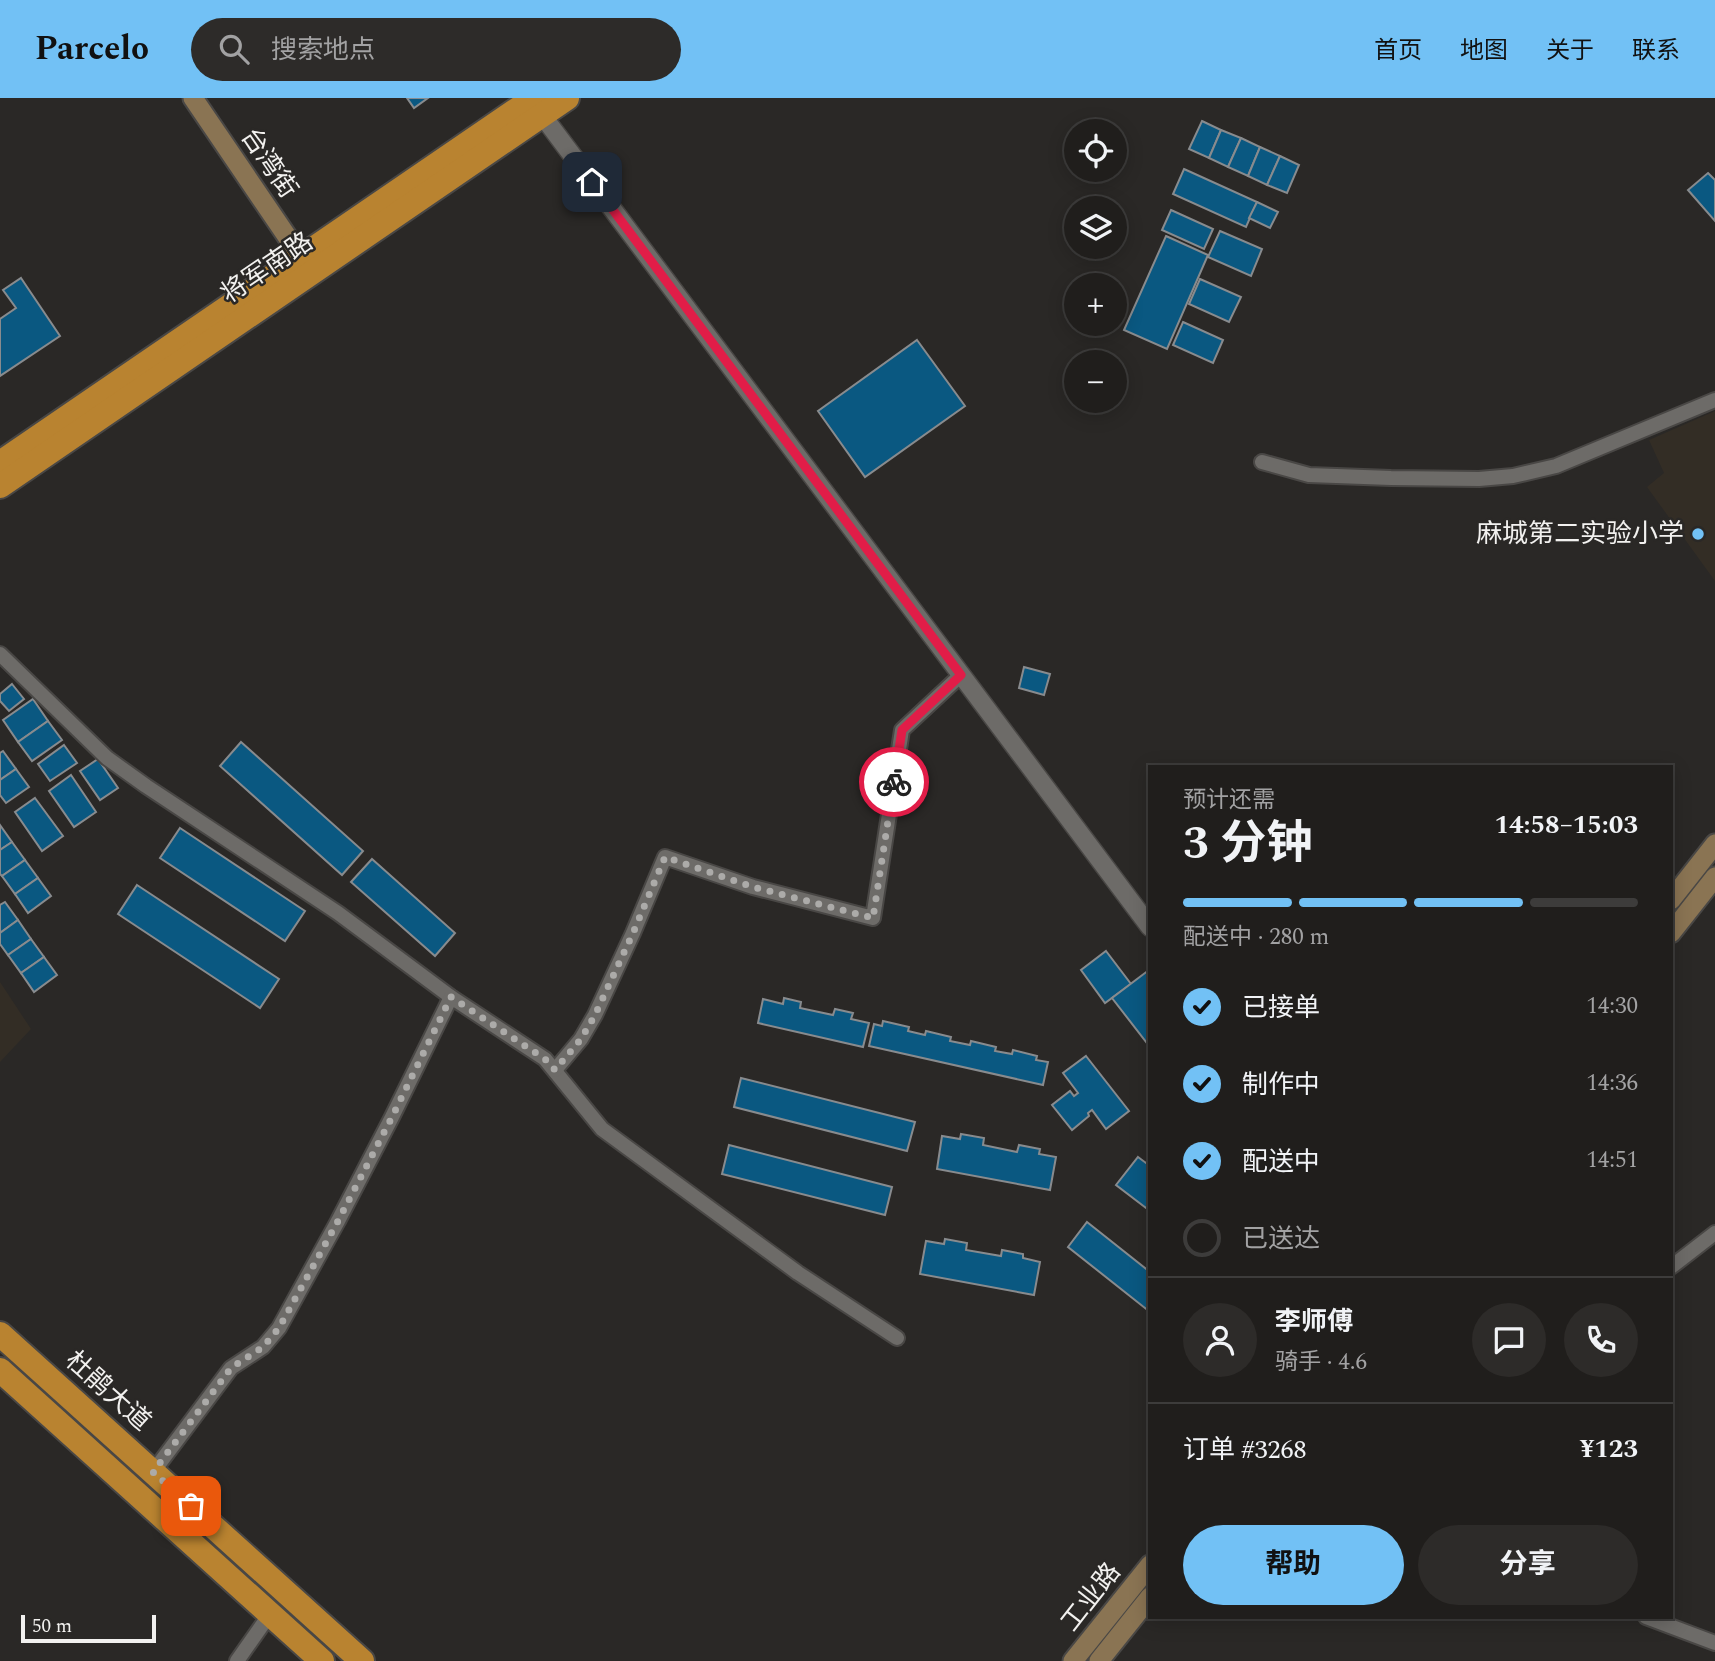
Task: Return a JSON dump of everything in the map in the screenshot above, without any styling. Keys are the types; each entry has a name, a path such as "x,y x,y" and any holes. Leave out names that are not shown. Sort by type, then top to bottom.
{"highway":[{"name":"将军南路","path":"0,463 301,257 538,107 567,98"},
{"name":"将军南路","path":"0,486 538,107"},
{"name":"杜鹃大道","path":"0,1334 362,1661"},
{"path":"0,1370 322,1661"}],"main road":[{"name":"台湾街","path":"193,98 301,257"},
{"path":"1673,897 1715,844"},
{"path":"1673,930 1715,877"},
{"name":"工业路","path":"1073,1661 1148,1567"},
{"name":"工业路","path":"1099,1661 1148,1600"}],"street":[{"path":"538,107 1148,924"},
{"path":"1262,462 1310,475 1479,479 1513,476 1556,466 1715,400"},
{"path":"0,654 107,758 338,913 451,997 545,1059 602,1129 798,1273 897,1338"},
{"path":"555,1070 581,1039 595,1015 665,857 753,887 873,918 902,730 961,675"},
{"path":"153,1472 231,1368 263,1347 279,1328 338,1221 451,997"},
{"path":"1673,1265 1715,1233"},
{"path":"237,1661 270,1614"},
{"path":"1651,1619 1715,1643"}],"shaded area":[{"name":"麻城第二实验小学","path":"1715,411 1715,581 1647,487 1664,473 1649,440"},
{"path":"0,982 31,1029 0,1062"}],"building":[{"path":"407,98 428,98 414,108"},
{"path":"1202,121 1221,130 1209,158 1189,149"},
{"path":"1221,130 1241,138 1228,167 1209,158"},
{"path":"1241,138 1260,147 1248,176 1228,167"},
{"path":"1260,147 1280,156 1267,185 1248,176"},
{"path":"1280,156 1299,165 1287,193 1267,185"},
{"path":"1184,169 1257,202 1246,227 1173,194"},
{"path":"1708,173 1715,180 1715,221 1688,190"},
{"path":"1257,202 1278,212 1270,228 1249,218"},
{"path":"1171,210 1213,229 1204,249 1162,230"},
{"path":"1220,231 1262,249 1251,276 1208,257"},
{"path":"1166,236 1208,255 1167,349 1127,331 1127,323"},
{"path":"21,278 60,336 0,376 0,319 16,308 3,290"},
{"path":"1200,279 1241,297 1229,322 1189,304"},
{"path":"1183,322 1223,340 1213,363 1173,345"},
{"path":"917,340 965,406 865,477 818,411"},
{"path":"1024,667 1050,674 1044,695 1019,688"},
{"path":"12,684 24,699 9,711 0,701 0,694"},
{"path":"33,699 48,721 18,742 3,720"},
{"path":"48,721 62,740 32,761 18,742"},
{"path":"241,742 363,851 342,875 220,766"},
{"path":"64,745 77,763 50,781 38,764"},
{"path":"3,751 16,769 0,780 0,753"},
{"path":"98,759 118,788 100,800 80,771"},
{"path":"16,769 29,787 6,803 0,795 0,780"},
{"path":"71,775 96,812 74,827 49,791"},
{"path":"35,798 63,836 42,851 15,812"},
{"path":"0,825 12,842 0,850"},
{"path":"180,828 305,911 285,941 160,858"},
{"path":"12,842 25,860 2,876 0,850"},
{"path":"372,859 455,933 435,956 351,882"},
{"path":"25,860 38,878 15,894 2,876"},
{"path":"38,878 51,896 28,913 15,894"},
{"path":"137,885 279,979 260,1008 118,914"},
{"path":"5,902 18,920 0,933 0,905"},
{"path":"18,920 31,939 8,955 0,944 0,933"},
{"path":"31,939 44,957 21,973 8,955"},
{"path":"1106,951 1131,984 1105,1003 1081,970"},
{"path":"44,957 57,975 34,992 21,973"},
{"path":"1148,971 1148,1044 1112,998"},
{"path":"784,998 801,1002 800,1008 833,1015 835,1009 853,1013 851,1019 869,1023 863,1047 758,1023 763,999 783,1004"},
{"path":"883,1021 909,1027 908,1031 925,1035 926,1031 951,1037 950,1041 970,1045 971,1041 996,1047 995,1051 1012,1054 1013,1050 1037,1056 1036,1060 1048,1062 1043,1085 869,1046 874,1024 882,1026"},
{"path":"1086,1056 1129,1111 1106,1129 1092,1110 1088,1113 1089,1116 1072,1130 1052,1105 1070,1091 1074,1096 1078,1093 1063,1073"},
{"path":"741,1078 915,1122 907,1151 734,1107"},
{"path":"961,1134 984,1138 983,1145 1017,1152 1019,1145 1040,1149 1039,1154 1056,1157 1050,1190 937,1169 942,1136 960,1139"},
{"path":"729,1145 892,1187 885,1215 722,1174"},
{"path":"1138,1157 1148,1164 1148,1209 1116,1185"},
{"path":"1087,1222 1148,1270 1148,1310 1068,1247"},
{"path":"945,1239 967,1243 966,1250 1001,1256 1002,1250 1023,1254 1023,1258 1040,1262 1034,1295 920,1274 926,1241 944,1244"}],"way so far":[{"path":"191,1506 153,1472 231,1368 263,1347 279,1328 338,1221 451,997 545,1059 555,1070 581,1039 595,1015 665,857 753,887 873,918 894,782"}],"place":[{"name":"麻城第二实验小学","path":"1698,534"}],"route":[{"path":"592,182 961,675 902,730 894,782"}]}
